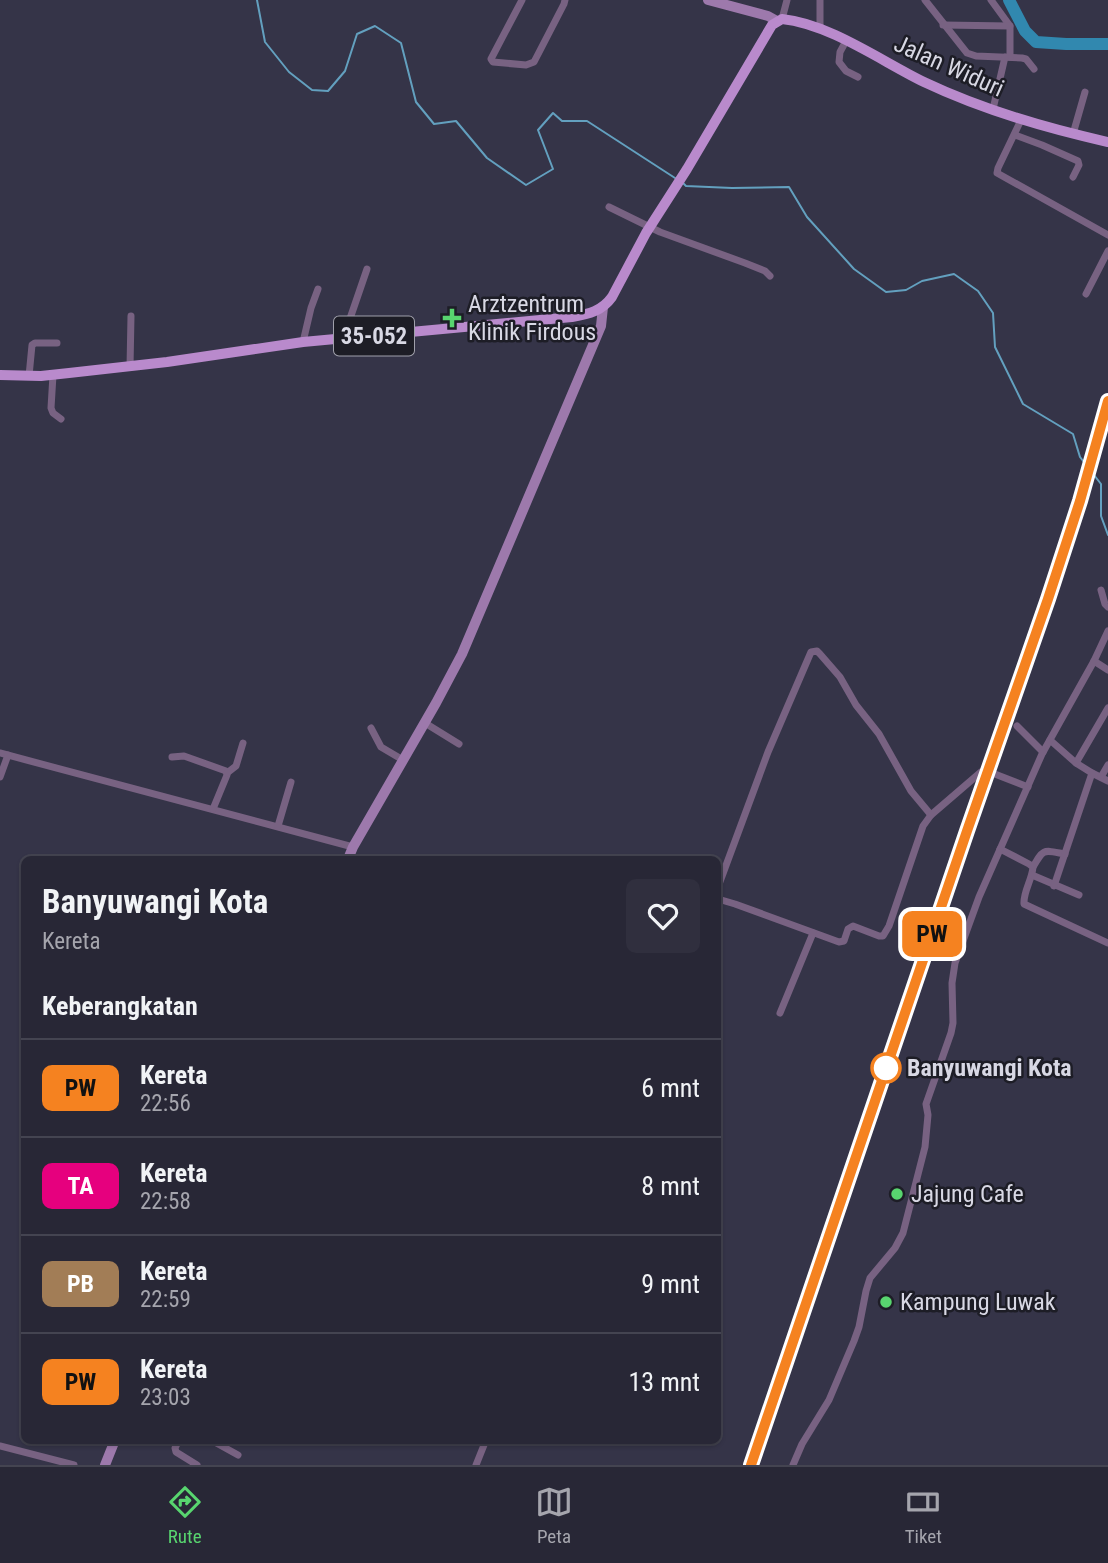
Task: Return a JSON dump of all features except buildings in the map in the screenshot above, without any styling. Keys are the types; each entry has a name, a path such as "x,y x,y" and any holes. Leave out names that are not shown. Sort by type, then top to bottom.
{"main road":[{"name":"Jalan Widuri","path":"780,20 817,28 843,46 954,96 993,109 1017,128 1073,134 1108,142"},
{"path":"603,307 616,291 650,227 772,25 780,20"},
{"name":"35-052","path":"0,375 53,375 130,367 303,342 572,317 590,314 603,307"}],"street":[{"path":"522,0 491,60 493,62 526,65 534,62 565,0"},
{"path":"708,0 780,20 786,0"},
{"path":"817,28 820,0"},
{"path":"925,0 967,53 1026,59 1034,69"},
{"path":"991,0 1010,26 1007,57 993,109"},
{"path":"943,24 1010,26"},
{"path":"843,46 838,57 841,66 858,78"},
{"path":"1073,134 1085,92"},
{"path":"1073,177 1079,165 1078,160 1042,145 1017,128 997,173 1108,235"},
{"path":"609,206 684,242 765,271 770,276"},
{"path":"1086,294 1108,251"},
{"path":"343,339 367,269"},
{"path":"303,342 318,289"},
{"path":"349,856 461,654 601,326 603,307"},
{"path":"130,367 131,316"},
{"path":"29,376 32,345 57,343"},
{"path":"53,375 51,408 61,419"},
{"path":"1101,590 1108,607"},
{"path":"793,1465 802,1444 829,1400 854,1341 870,1278 895,1248 903,1233 925,1147 928,1115 926,1104 953,1023 955,963 979,897 1043,752 1108,631"},
{"path":"721,879 768,752 809,653 813,651 820,654 840,677 856,705 879,734 911,791 931,815"},
{"path":"1094,661 1108,670"},
{"path":"1076,763 1108,708"},
{"path":"425,723 459,744"},
{"path":"1017,726 1043,752"},
{"path":"371,729 381,747 403,760"},
{"path":"1050,740 1076,763 1104,779 1108,765"},
{"path":"213,809 227,773 236,766 243,743"},
{"path":"0,777 4,754 353,847"},
{"path":"172,757 184,756 227,773"},
{"path":"721,900 839,942 844,940 851,927 879,936 885,934 923,826 931,815 981,772 988,771 1028,786"},
{"path":"1054,886 1092,773"},
{"path":"278,827 291,782"},
{"path":"1000,849 1029,864 1032,871 1054,886 1079,895"},
{"path":"1065,854 1042,852 1032,871 1023,899 1024,904 1108,943"},
{"path":"780,1013 813,933"},
{"path":"105,1465 113,1444"},
{"path":"177,1444 176,1452 197,1465"},
{"path":"218,1444 238,1455"},
{"path":"475,1465 484,1444"},
{"path":"0,1446 74,1465"}],"waterway":[{"path":"257,0 265,42 289,72 312,90 328,91 345,71 357,34 375,26 401,43 416,102 434,124 456,121 487,158 526,185 553,169 538,130 553,113 562,121 587,121 675,178"},
{"path":"1009,0 1025,31 1036,42 1108,44"},
{"path":"683,183 686,186 732,188 789,187 807,217 854,269 886,292 906,290 922,281 954,274 978,291 993,313 995,347 1023,404 1073,434 1080,457 1101,484 1101,516 1108,535"}],"railway":[{"path":"751,1465 1048,599 1075,518 1108,401"}],"train":[{"name":"PW","path":"751,1465 1048,599 1080,501 1108,401"}],"place":[{"name":"Arztzentrum Klinik Firdous","path":"452,318"},
{"name":"Banyuwangi Kota","path":"886,1068"},
{"name":"Jajung Cafe","path":"897,1194"},
{"name":"Kampung Luwak","path":"886,1302"}]}
